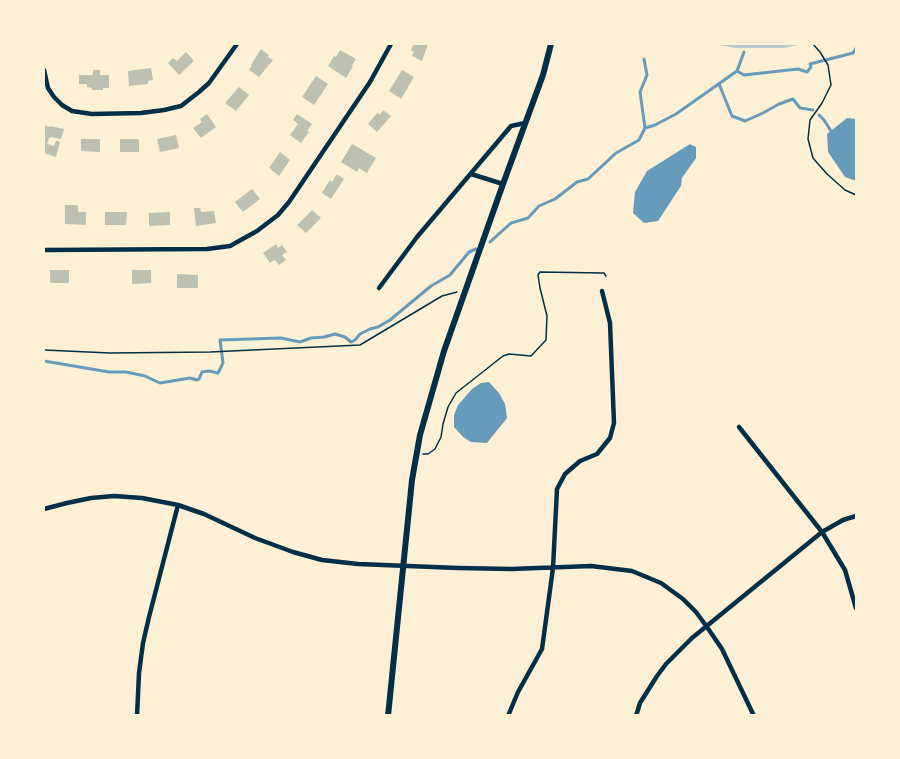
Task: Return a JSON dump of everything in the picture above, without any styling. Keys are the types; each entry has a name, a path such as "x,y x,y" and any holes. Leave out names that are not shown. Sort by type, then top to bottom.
{"street":[{"path":"44,70 48,88 54,97 72,111 92,114 165,110 181,106 199,93 237,44"},
{"path":"44,250 207,249 230,246 257,231 278,215 295,194 370,82 390,44"},
{"path":"388,716 412,480 424,419 465,289 543,75 551,44"},
{"path":"379,288 417,237 511,126 525,123"},
{"path":"471,174 502,184"},
{"path":"508,716 518,692 542,649 553,568 558,489 565,474 580,461 597,454 610,438 614,423 610,323 602,291"},
{"path":"739,427 822,532 845,570 856,608"},
{"path":"44,509 67,502 114,496 142,498 178,505 204,514 255,538 322,560 458,568 591,566 641,574 661,583 696,612 722,649 754,716"},
{"path":"137,716 143,643 178,505"},
{"path":"636,716 640,704 666,664 692,638 822,532 843,520 856,516"}],"path":[{"path":"813,44 828,64 831,85 810,120 808,139 813,158 826,174 845,190 856,195"},
{"path":"417,452 428,454 435,449 441,437 448,406 456,393 498,359 509,354 531,356 546,340 547,316 540,288 538,275 540,272 604,273 606,276"},
{"path":"44,350 110,353 210,352 360,345 442,296 465,289"}],"shaded area":[{"path":"714,44 803,44 784,48 735,48"}],"water":[{"path":"847,118 856,119 856,181 845,177 828,152 827,134"},
{"path":"690,144 696,147 696,158 682,178 681,186 658,221 644,223 633,213 635,192 647,171"},
{"path":"489,382 505,404 507,418 487,443 471,442 454,427 454,415 458,405 472,389 481,383"}],"building":[{"path":"414,44 428,44 422,61 412,56 414,52 411,50"},
{"path":"261,49 273,60 259,77 249,70"},
{"path":"340,50 356,59 346,78 328,66"},
{"path":"186,52 194,61 179,75 168,63 173,58 177,61"},
{"path":"151,68 153,80 148,81 148,84 129,86 128,71"},
{"path":"93,70 100,70 100,75 109,75 109,88 92,90 87,87 87,84 79,84 79,75 93,75"},
{"path":"402,70 414,77 401,99 389,91"},
{"path":"316,76 328,84 314,105 302,97"},
{"path":"239,87 249,95 236,111 225,103"},
{"path":"383,110 391,116 377,132 368,124 377,113 380,115"},
{"path":"207,114 216,127 201,138 193,128 202,122 200,119"},
{"path":"297,114 312,124 301,143 290,135 298,124 293,120"},
{"path":"44,125 64,129 61,139 51,137 47,144 54,146 56,141 60,142 56,157 44,153"},
{"path":"176,135 179,148 160,152 157,139"},
{"path":"81,139 100,139 100,152 81,151"},
{"path":"120,139 139,139 139,152 120,152"},
{"path":"352,144 376,158 367,173 359,168 357,172 341,162"},
{"path":"280,152 290,160 279,176 269,168"},
{"path":"337,174 344,179 331,199 322,193"},
{"path":"252,189 260,199 243,212 235,202"},
{"path":"65,205 78,205 78,212 86,212 86,225 65,224"},
{"path":"194,208 200,208 201,212 214,211 216,223 196,226"},
{"path":"312,210 321,218 306,233 297,225"},
{"path":"105,212 127,212 126,225 105,225"},
{"path":"170,212 170,225 149,226 149,213"},
{"path":"276,244 278,248 282,245 287,252 282,255 286,260 279,265 275,260 270,263 263,253"},
{"path":"50,270 69,270 69,283 50,283"},
{"path":"132,270 151,270 151,283 132,284"},
{"path":"177,274 198,275 198,288 177,288"}],"waterway":[{"path":"737,71 744,75 798,69 807,72 811,67 810,64 853,53 856,48"},
{"path":"645,128 676,114 737,71 744,52"},
{"path":"490,242 511,223 528,218 539,206 555,199 577,182 588,179 616,153 639,140 645,128 640,92 647,75 644,59"},
{"path":"719,84 732,116 745,121 793,99 800,108 813,110"},
{"path":"819,115 831,131"},
{"path":"44,361 109,372 126,372 145,376 160,383 190,378 197,380 202,372 218,373 223,363 220,340 281,338 300,342 335,334 351,342 360,334 390,320 431,286 450,275 469,252 476,249"}]}
